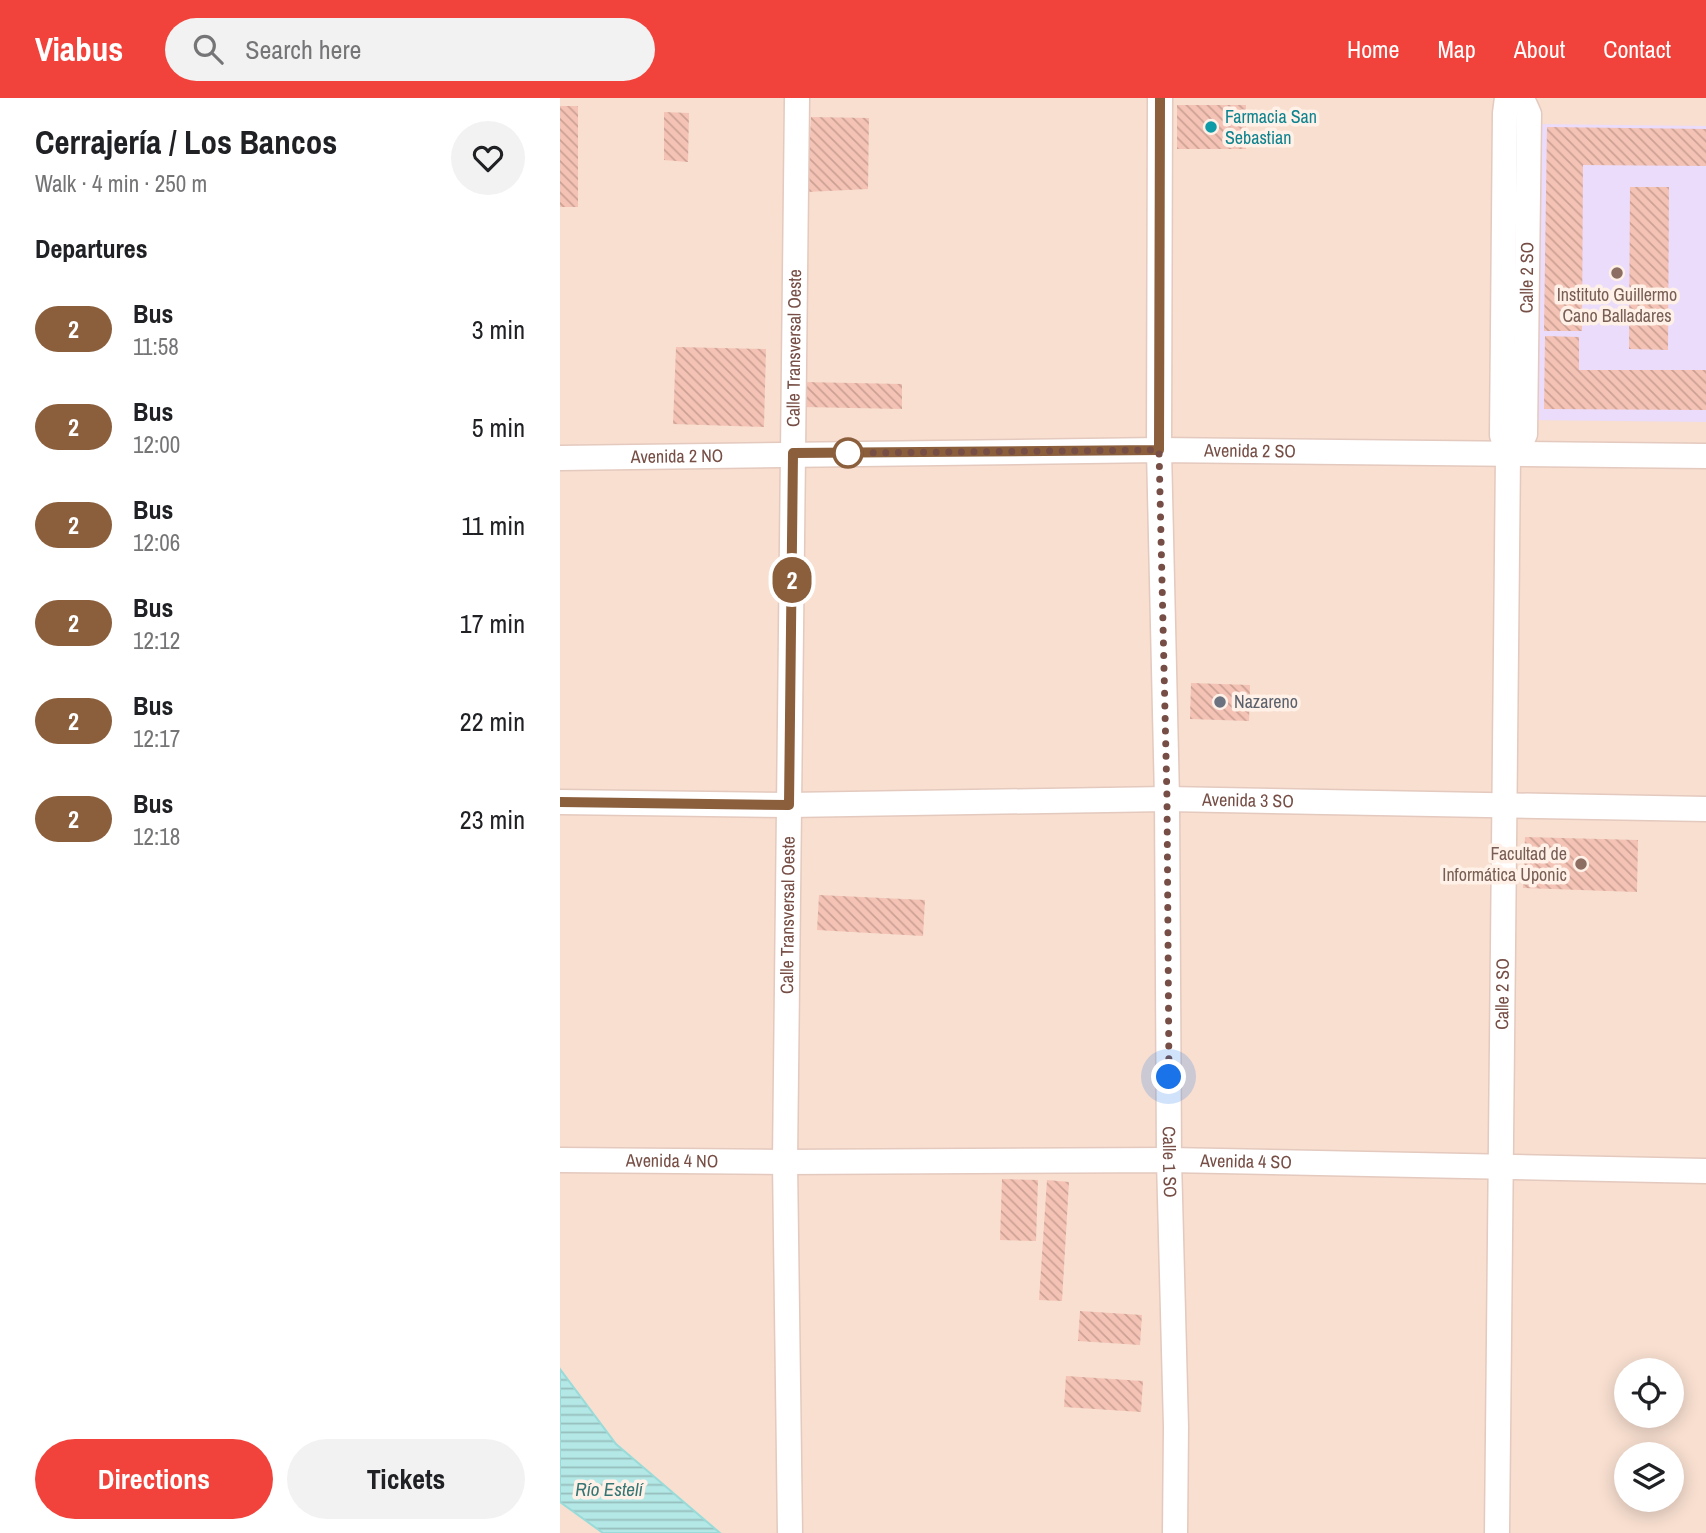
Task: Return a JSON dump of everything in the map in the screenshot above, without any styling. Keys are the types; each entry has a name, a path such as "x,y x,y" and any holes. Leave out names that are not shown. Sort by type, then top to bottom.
{"street":[{"name":"Calle Transversal Oeste","path":"790,1527 785,1162 797,98"},
{"name":"Calle 1 SO","path":"1160,98 1159,450 1167,799 1169,1160 1176,1427 1175,1533"},
{"name":"Calle 2 SO","path":"1497,1533 1508,455 1502,435 1507,98"},
{"name":"Calle 2 SO","path":"1508,455 1521,443 1525,434 1529,114 1517,98"},
{"name":"Avenida 2 SO","path":"793,453 1159,450 1706,456"},
{"name":"Avenida 2 NO","path":"560,458 793,453"},
{"name":"Avenida 3 SO","path":"560,802 789,805 1167,799 1706,809"},
{"name":"Avenida 4 NO","path":"560,1160 785,1162"},
{"name":"Avenida 4 SO","path":"785,1162 1169,1160 1706,1171"}],"shaded area":[{"path":"560,98 1706,98 1706,1533 560,1533"},
{"name":"Instituto Guillermo Cano Balladares","path":"1531,124 1706,126 1706,422 1527,420"}],"water":[{"name":"Río Estelí","path":"560,1369 616,1444 720,1533 603,1533 560,1502"}],"building":[{"name":"Farmacia San Sebastian","path":"1177,105 1246,105 1246,149 1177,149"},
{"path":"560,106 578,106 578,207 560,207"},
{"path":"664,112 689,113 688,162 664,160"},
{"path":"811,117 869,118 868,189 807,192"},
{"path":"1547,127 1706,129 1706,166 1583,165 1582,331 1544,331"},
{"path":"1630,187 1669,187 1668,350 1629,349"},
{"path":"1545,336 1579,337 1579,370 1706,370 1706,410 1544,409"},
{"path":"676,347 766,349 764,427 673,424"},
{"path":"803,382 902,384 902,409 803,407"},
{"name":"Nazareno","path":"1191,683 1250,685 1249,721 1190,719"},
{"name":"Facultad de Informática Uponic","path":"1525,837 1638,840 1637,892 1523,888"},
{"path":"819,895 925,900 923,936 817,930"},
{"path":"1002,1179 1038,1180 1036,1241 1000,1240"},
{"path":"1047,1180 1069,1182 1062,1301 1039,1300"},
{"path":"1080,1311 1142,1315 1140,1345 1078,1341"},
{"path":"1066,1376 1143,1381 1141,1412 1064,1407"}],"bus line":[{"name":"2","path":"560,802 789,805 793,453 1159,450 1160,98"}],"place":[{"name":"Farmacia San Sebastian","path":"1211,127"},
{"name":"Instituto Guillermo Cano Balladares","path":"1617,273"},
{"name":"Nazareno","path":"1220,702"},
{"name":"Facultad de Informática Uponic","path":"1581,864"}],"route":[{"path":"848,453 1159,450 1167,799 1169,1077"}]}
